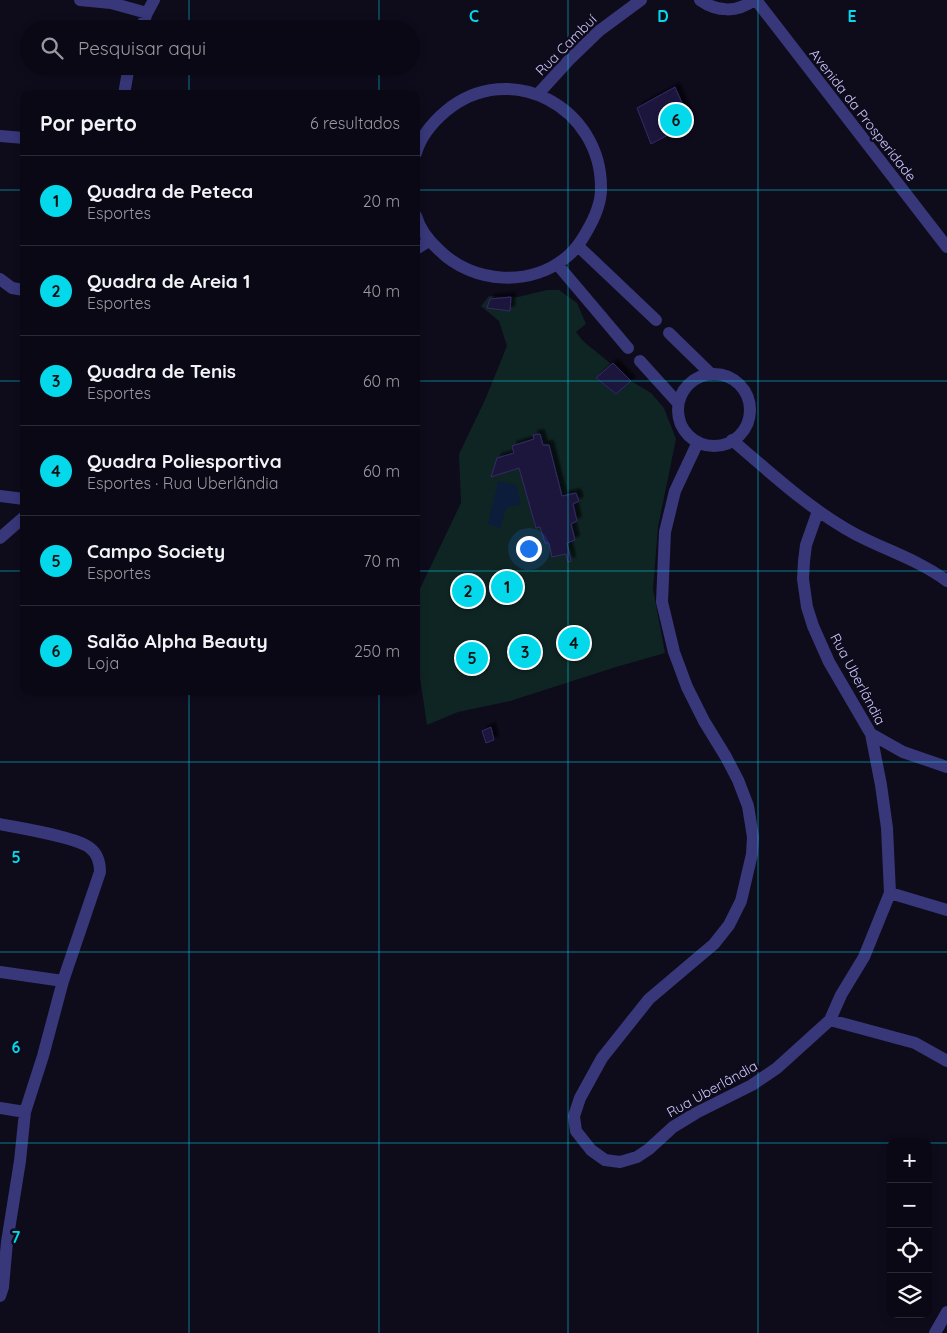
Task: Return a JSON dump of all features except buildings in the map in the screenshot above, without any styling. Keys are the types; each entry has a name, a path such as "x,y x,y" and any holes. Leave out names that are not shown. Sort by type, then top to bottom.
{"street":[{"path":"80,0 110,2 147,13"},
{"path":"144,20 154,0"},
{"name":"Rua Cambuí","path":"538,94 599,31 640,0"},
{"path":"700,0 708,6 722,10 735,9 748,5 755,0"},
{"name":"Avenida da Prosperidade","path":"755,0 947,247"},
{"path":"125,90 127,75"},
{"path":"420,143 434,121 456,103 482,92 511,89 538,94 565,109 586,132 598,159 601,190 594,220 578,246 557,264 531,276 503,279 475,274 450,261 429,241 420,224"},
{"path":"0,136 20,138"},
{"path":"420,247 429,241"},
{"path":"578,246 656,320"},
{"path":"557,264 628,348"},
{"path":"0,279 12,288 20,289"},
{"path":"669,333 711,374"},
{"path":"640,361 678,403"},
{"path":"711,374 723,375 734,380 743,388 748,399 750,411 741,433 721,445 709,445 698,442 688,435 678,415 678,403 682,392 690,383 700,377 711,374"},
{"path":"732,440 818,511 855,534 918,563 947,581"},
{"name":"Rua Uberlândia","path":"698,442 675,491 665,532 662,602 674,652 687,687 734,772 748,806 754,837 752,854 741,901 729,925 714,944 649,999 602,1058 580,1098 574,1116 576,1131 591,1150 605,1160 620,1162 637,1157 649,1149 673,1126 752,1085 777,1068 830,1020 841,995 864,957 890,893 887,828 871,734 829,662 813,626 808,607 804,579 804,561 806,545 818,511"},
{"path":"0,496 20,498"},
{"path":"0,538 20,520"},
{"path":"871,734 904,752 947,767"},
{"path":"0,824 71,839 91,848 100,866 99,879 63,981 43,1056 25,1112 20,1161 3,1241 3,1287 0,1296"},
{"path":"890,893 947,910"},
{"path":"0,972 63,981"},
{"path":"830,1020 915,1043 947,1061"},
{"path":"0,1108 25,1112"},
{"path":"935,1333 947,1312"}],"green space":[{"path":"547,290 559,290 577,303 586,324 576,332 583,341 611,364 596,379 616,394 631,381 651,393 664,408 676,439 658,527 653,589 665,653 510,701 458,712 427,725 420,678 420,589 461,503 459,454 485,400 507,346 499,321 481,306 489,296 518,297"}],"water":[{"path":"498,481 516,485 521,504 506,508 500,528 488,524"}],"place":[{"name":"Salão Alpha Beauty","path":"676,120"},
{"name":"Quadra de Peteca","path":"507,587"},
{"name":"Quadra de Areia 1","path":"468,591"},
{"name":"Quadra Poliesportiva","path":"574,643"},
{"name":"Quadra de Tenis","path":"525,652"},
{"name":"Campo Society","path":"472,658"}]}
